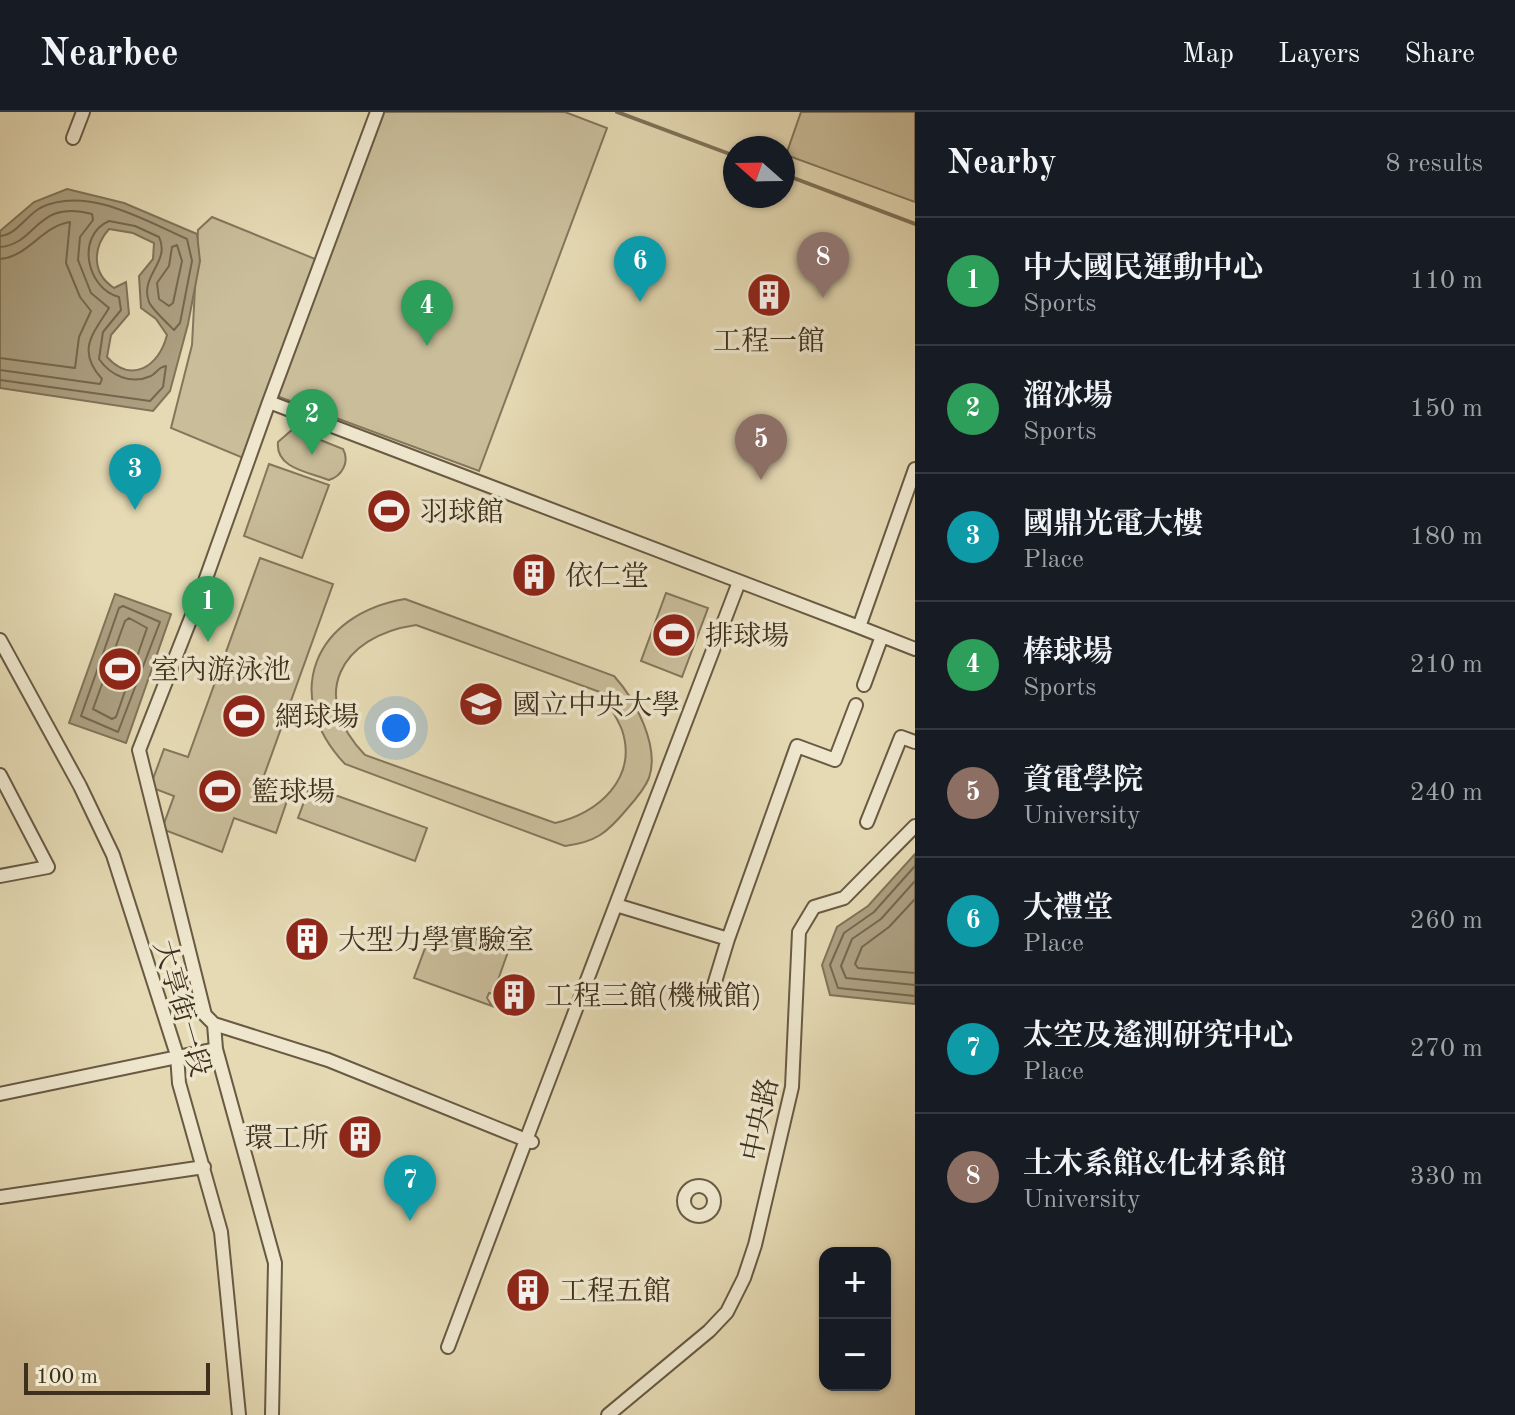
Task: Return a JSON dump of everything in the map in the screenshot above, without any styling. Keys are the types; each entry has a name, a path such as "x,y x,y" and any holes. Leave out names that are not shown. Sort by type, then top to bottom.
{"street":[{"path":"73,138 83,112"},
{"path":"377,112 200,595 139,750 205,1015 214,1024 328,1060 529,1141"},
{"path":"269,402 915,649"},
{"path":"859,627 915,469"},
{"path":"448,1347 529,1141 739,582"},
{"path":"864,685 882,636"},
{"name":"大享街一段","path":"0,640 80,786 113,855 177,1055 179,1083 221,1232 239,1415"},
{"path":"714,985 797,746 835,760 856,705"},
{"path":"867,822 901,737 915,742"},
{"path":"0,775 48,867 0,876"},
{"name":"中央路","path":"608,1415 709,1331 727,1312 755,1245 792,1087 799,932 814,907 844,898 915,826"},
{"path":"616,905 728,939"},
{"path":"214,1024 216,1049 275,1263 272,1415"},
{"path":"0,1094 216,1049"},
{"path":"0,1197 204,1167"}],"shaded area":[{"path":"379,112 565,112 607,128 479,471 274,395"},
{"path":"801,112 915,112 915,202 795,158 793,136"},
{"path":"212,217 320,261 248,460 171,428 192,345 198,230"},
{"path":"293,429 343,449 346,459 341,472 329,480 287,463 278,451 278,442"},
{"path":"269,464 329,485 302,558 244,536"},
{"path":"260,558 333,584 261,784 289,795 276,833 234,818 222,852 162,829 174,796 150,787 164,749 188,757"},
{"name":"排球場","path":"666,593 708,608 682,677 641,661"},
{"path":"405,599 614,676 630,697 648,738 652,765 642,791 600,835 565,846 345,764 325,738 314,711 312,685 317,661 329,640 349,621 374,608","holes":["416,625 600,692 622,730 624,764 611,791 599,802 586,811 555,823 365,755 348,733 338,711 336,691 341,672 351,655 390,631"]},
{"name":"籃球場","path":"310,786 427,828 415,861 298,818"},
{"path":"434,924 479,940 482,933 518,946 509,949 493,994 489,993 487,998 492,1006 414,978"}],"water":[{"path":"67,189 124,203 197,234 200,261 188,324 170,391 153,411 0,388 0,231 34,202","holes":["109,229 133,233 154,243 153,259 139,276 141,308 156,319 167,335 158,356 143,368 134,370 116,365 107,357 111,335 129,314 126,282 114,288 101,275 97,260 100,244"]},
{"name":"室內游泳池","path":"115,594 171,614 126,743 69,723"},
{"path":"915,854 915,1004 830,995 822,965 837,927 868,906"}],"waterway":[{"path":"617,112 723,152"},
{"path":"795,179 915,224"}],"place":[{"name":"工程一館","path":"769,295"},
{"name":"土木系館&化材系館","path":"823,298"},
{"name":"大禮堂","path":"640,302"},
{"name":"棒球場","path":"427,346"},
{"name":"溜冰場","path":"312,455"},
{"name":"資電學院","path":"761,480"},
{"name":"國鼎光電大樓","path":"135,510"},
{"name":"羽球館","path":"389,511"},
{"name":"依仁堂","path":"534,575"},
{"name":"排球場","path":"674,635"},
{"name":"中大國民運動中心","path":"208,642"},
{"name":"室內游泳池","path":"120,669"},
{"name":"國立中央大學","path":"481,704"},
{"name":"網球場","path":"244,716"},
{"name":"籃球場","path":"220,791"},
{"name":"大型力學實驗室","path":"307,939"},
{"name":"工程三館(機械館)","path":"514,995"},
{"name":"環工所","path":"360,1137"},
{"name":"太空及遙測研究中心","path":"410,1221"},
{"name":"工程五館","path":"528,1290"}]}
